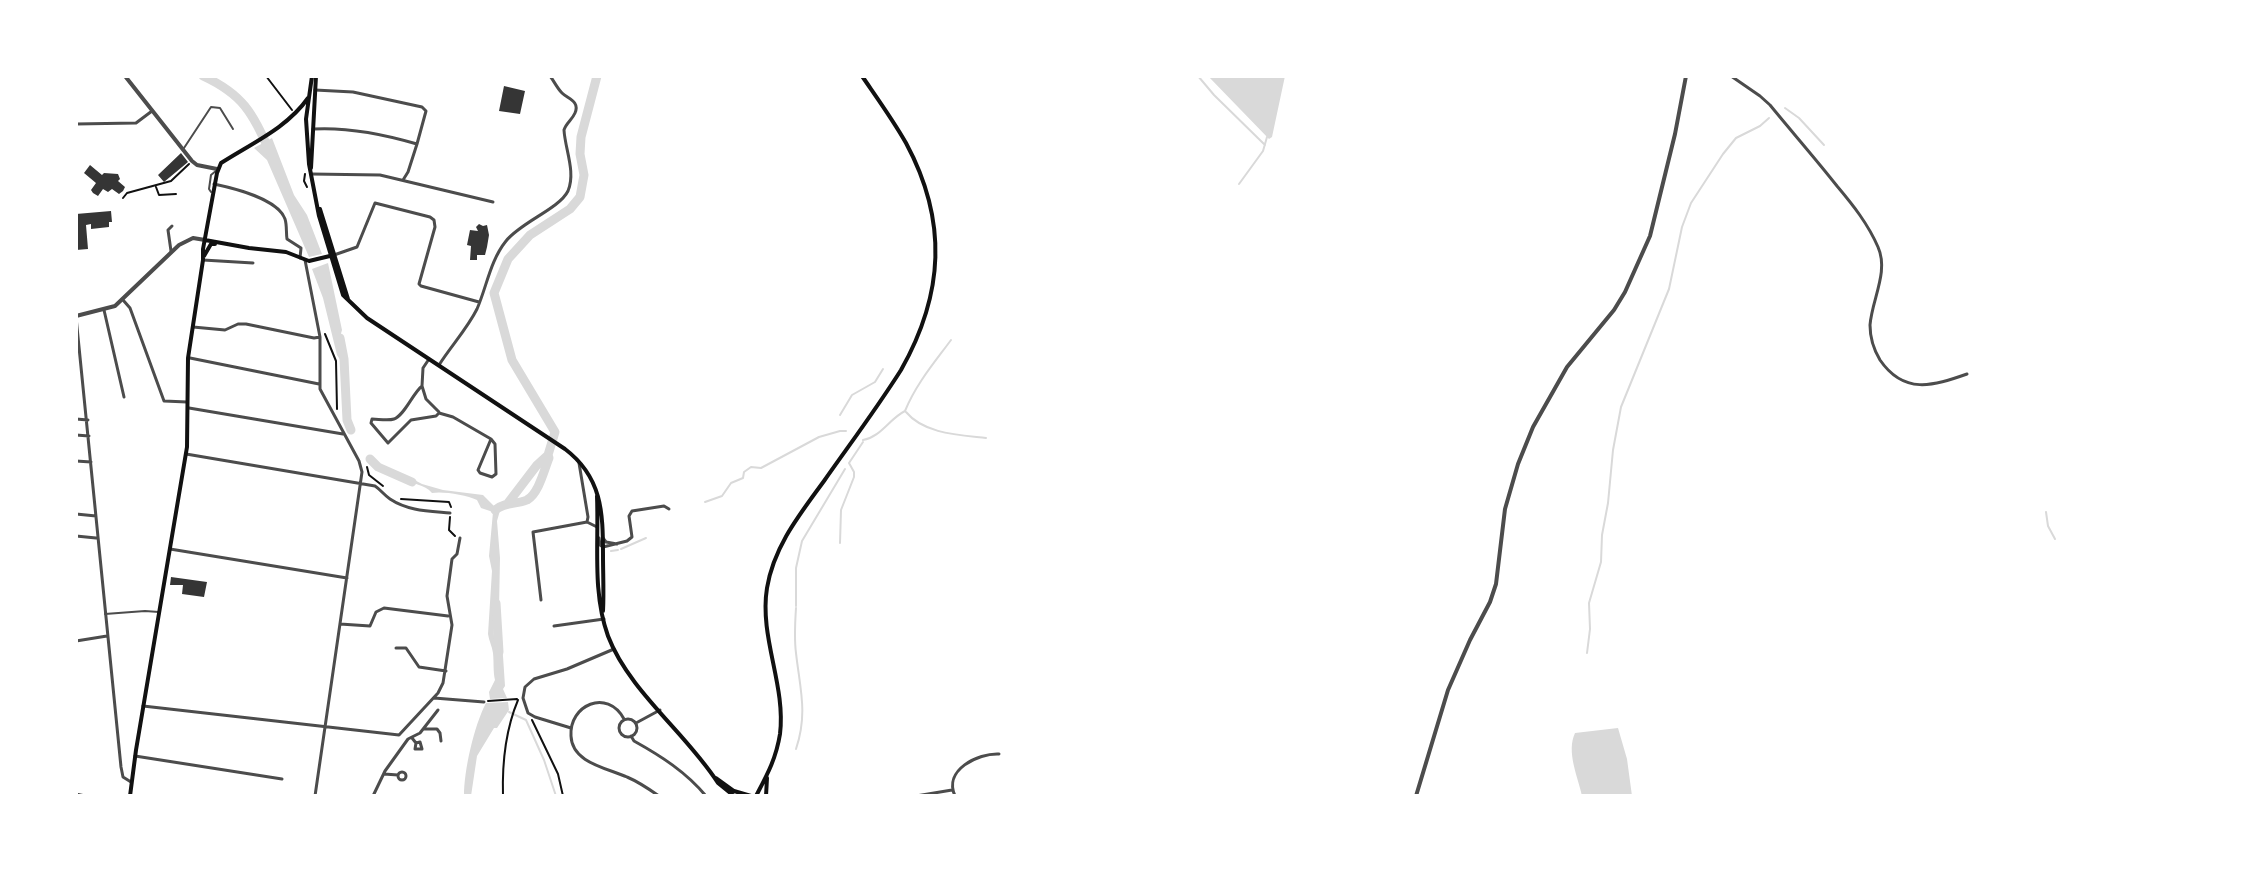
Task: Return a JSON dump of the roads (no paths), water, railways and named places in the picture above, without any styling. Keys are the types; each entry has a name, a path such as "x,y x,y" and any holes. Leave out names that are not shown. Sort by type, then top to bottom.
{"main road":[{"path":"311,171 314,76"},
{"path":"314,76 303,111 317,203 343,295 367,318 579,460 593,482 602,509 603,611"},
{"path":"766,796 767,778 780,731 780,707 765,615 773,564 792,526 915,347 934,282 935,233 923,181 905,141 862,76"},
{"path":"303,111 311,115 313,129"},
{"path":"130,796 186,454 188,358 217,169 224,161 303,111"},
{"path":"205,240 286,252 305,260 330,256"},
{"path":"204,258 211,244 226,244"},
{"path":"597,494 598,586 614,649 623,665 718,783 734,796"},
{"path":"714,777 739,793 755,796 767,778"}],"street":[{"path":"125,76 197,165 217,169"},
{"path":"439,366 473,316 503,244 526,223 564,197 569,186 570,165 564,130 576,107 550,76"},
{"path":"1416,796 1448,690 1496,584 1505,509 1533,427 1567,367 1614,310 1650,236 1686,76"},
{"path":"1731,76 1770,105 1863,218 1877,243 1882,255 1882,272 1870,323 1876,353 1889,373 1922,386 1936,385 1967,374"},
{"path":"315,90 353,92 426,110 403,180"},
{"path":"183,149 211,107 220,108 233,129"},
{"path":"76,124 136,123 153,110"},
{"path":"313,129 355,130 417,144"},
{"path":"213,195 209,189 211,175 217,169"},
{"path":"311,171 375,174 493,202"},
{"path":"214,184 274,206 285,218 287,239 301,248 320,337 319,384 325,401 361,465 315,796"},
{"path":"330,256 357,247 369,214 377,203 430,217 435,227 419,284 479,302"},
{"path":"171,251 168,230 172,226"},
{"path":"131,782 123,777 121,767 76,316 104,310 122,300 171,251 193,238 205,240"},
{"path":"204,258 253,263"},
{"path":"122,300 130,308 164,401 187,402"},
{"path":"104,310 124,397"},
{"path":"193,327 225,330 246,324 320,337"},
{"path":"188,358 319,384"},
{"path":"429,359 423,368 422,386 426,399 439,413 453,417 491,439 495,444 496,474 492,477 478,470 491,439"},
{"path":"422,386 394,419 372,419 371,423 388,443 408,422 439,413"},
{"path":"187,408 343,434"},
{"path":"400,414 408,422"},
{"path":"76,419 88,420"},
{"path":"76,435 89,436"},
{"path":"186,454 378,487 385,497 407,508 450,513"},
{"path":"579,460 587,522"},
{"path":"76,461 91,462"},
{"path":"597,534 603,547 627,541 632,537 629,516 632,511 664,506 669,509"},
{"path":"76,514 96,516"},
{"path":"541,600 533,532 597,521 603,540 617,544"},
{"path":"76,536 97,538"},
{"path":"143,706 396,736 402,733 434,698 443,683 452,625 447,591 452,559 457,554 460,538"},
{"path":"170,549 347,578"},
{"path":"340,624 370,626 376,612 384,608 449,616"},
{"path":"105,614 160,613"},
{"path":"554,626 604,619"},
{"path":"76,641 107,636"},
{"path":"396,648 406,648 419,667 446,671"},
{"path":"571,728 528,713 523,703 525,687 534,679 614,649"},
{"path":"434,698 484,702"},
{"path":"624,719 614,705 601,702 580,711 571,728 574,747 584,759 632,779 659,796"},
{"path":"373,796 384,774 410,738 424,729 438,710"},
{"path":"636,723 660,710"},
{"path":"624,719 632,719 636,723 637,729 631,736 625,737 620,733 619,724 624,719"},
{"path":"424,729 439,731 441,741"},
{"path":"402,733 416,743"},
{"path":"631,736 680,770 706,796"},
{"path":"955,796 952,790 955,776 963,765 970,760 999,754"},
{"path":"135,756 282,779"},
{"path":"384,774 398,775"},
{"path":"76,783 76,794 85,796"},
{"path":"916,796 952,790"}],"waterway":[{"path":"203,76 228,90 245,106 270,152"},
{"path":"495,510 527,500 535,492 549,458 555,432 512,360 494,293 508,259 530,235 570,209 580,197 584,175 581,137 597,76"},
{"path":"1198,76 1265,145"},
{"path":"1785,108 1824,145"},
{"path":"1587,653 1589,603 1601,562 1602,535 1621,407 1669,289 1682,227 1691,203 1723,154 1736,138 1769,118"},
{"path":"1239,184 1263,151 1267,137"},
{"path":"340,338 347,420 351,430"},
{"path":"863,440 875,435 905,411 920,383 951,340"},
{"path":"840,415 852,395 875,382 883,369"},
{"path":"906,412 932,429 986,438"},
{"path":"705,502 722,496 731,483 743,478 744,472 751,467 761,468 819,437 846,431"},
{"path":"840,543 841,510 854,477 849,463 863,442"},
{"path":"508,503 548,455"},
{"path":"370,459 378,467 412,482"},
{"path":"796,606 796,568 802,541 845,469"},
{"path":"2046,512 2048,526 2055,539"},
{"path":"621,549 646,538"},
{"path":"611,551 618,550"},
{"path":"496,603 499,652"},
{"path":"796,608 795,642 802,712 796,749"},
{"path":"509,712 526,720 556,796"}]}
